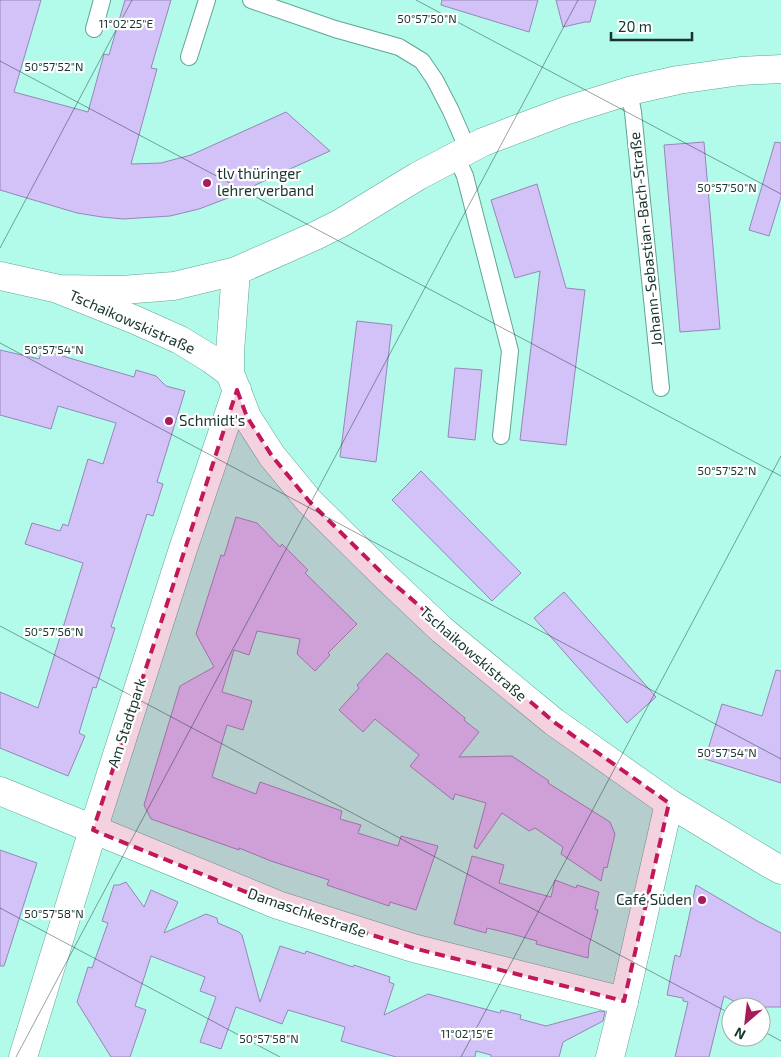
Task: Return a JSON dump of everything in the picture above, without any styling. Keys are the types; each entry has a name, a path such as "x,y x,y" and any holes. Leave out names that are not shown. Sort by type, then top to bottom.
{"street":[{"path":"236,272 341,223 418,176 483,142 565,110 629,91 687,79 741,71 781,69"},
{"name":"Tschaikowskistraße","path":"59,289 122,290 174,286 236,272 230,352 233,382 247,417 272,456 309,501 442,630 554,722 669,803 781,870"},
{"name":"Tschaikowskistraße","path":"0,276 59,289 180,340 211,359 233,382"},
{"name":"Am Stadtpark","path":"23,1057 93,830 183,550 233,382"},
{"name":"Damaschkestraße","path":"0,791 278,906 413,948 624,1002"},
{"path":"610,1057 669,803"}],"lane":[{"path":"94,29 102,0"},
{"path":"189,57 207,0"},
{"path":"251,0 335,30 399,47 422,60 435,80 458,124 465,176 510,351 501,436"},
{"name":"Johann-Sebastian-Bach-Straße","path":"629,91 634,122 662,388"}],"highlighted area":[{"path":"237,390 247,417 272,456 309,501 386,577 554,722 669,803 624,1001 413,948 278,905 93,830"}],"building":[{"path":"0,0 41,0 14,92 88,112 104,54 109,55 125,0 171,0 151,68 157,69 131,164 161,163 191,155 286,112 330,151 228,198 199,209 170,216 123,219 102,217 77,213 0,190"},
{"path":"442,0 538,0 529,32 441,5"},
{"path":"556,0 596,0 590,22 563,27"},
{"path":"704,142 720,329 680,332 664,145"},
{"path":"775,142 781,143 781,197 769,236 749,230"},
{"path":"537,184 566,288 585,290 566,445 520,440 540,271 515,278 491,200"},
{"path":"357,321 392,325 376,462 340,457"},
{"path":"0,350 39,359 42,350 134,377 136,370 156,376 166,386 185,391 157,482 163,484 153,516 147,514 111,627 115,628 96,688 93,687 79,733 85,736 68,776 0,748 0,692 38,708 83,563 25,544 32,523 60,531 63,524 68,526 88,459 103,464 116,423 58,406 51,429 0,415"},
{"path":"455,368 482,370 475,440 448,437"},
{"path":"421,471 521,573 492,601 392,500"},
{"path":"236,517 257,523 280,547 282,544 308,570 305,573 357,624 328,653 330,655 315,671 297,654 300,639 257,631 249,655 234,650 222,692 252,701 243,730 227,725 212,777 256,794 260,782 342,811 340,819 361,825 358,833 398,846 401,836 438,846 416,910 390,902 389,906 327,885 329,880 151,819 144,805 180,686 214,667 196,634 221,555 224,556"},
{"path":"564,592 656,697 627,723 534,618"},
{"path":"387,653 465,718 464,720 479,732 459,757 512,756 549,781 548,783 610,822 615,834 607,868 604,867 601,881 561,854 563,847 535,828 529,831 502,813 477,849 474,847 486,803 455,794 453,800 410,766 419,755 375,719 363,732 339,710 359,688 357,685"},
{"path":"776,670 781,671 781,783 705,759 722,704 762,716"},
{"path":"0,850 37,863 4,966 0,966"},
{"path":"472,856 504,865 499,883 551,897 555,880 576,888 577,885 599,892 595,909 598,910 588,958 536,944 537,941 512,934 487,928 486,933 454,924"},
{"path":"126,882 144,907 151,890 178,902 164,933 206,914 217,918 218,923 239,932 242,935 260,1002 280,946 305,954 306,951 390,977 389,982 394,984 384,1015 428,994 500,1013 501,1010 521,1015 520,1019 546,1026 600,1011 605,1012 603,1021 563,1042 559,1057 491,1057 491,1055 476,1051 475,1057 396,1057 341,1041 345,1027 288,1010 282,1024 236,1007 221,1049 200,1042 216,997 200,991 205,977 151,956 135,1006 146,1010 130,1057 111,1057 77,1002 88,967 92,968 108,923 102,921 114,885"},
{"path":"696,885 781,933 781,1007 771,1007 771,997 721,997 721,1008 709,1057 675,1057 688,1002 683,1001 683,998 667,995 675,955 680,957"}],"place":[{"name":"tlv thüringer lehrerverband","path":"207,183"},
{"name":"Schmidt's","path":"169,421"},
{"name":"Café Süden","path":"702,900"}]}
